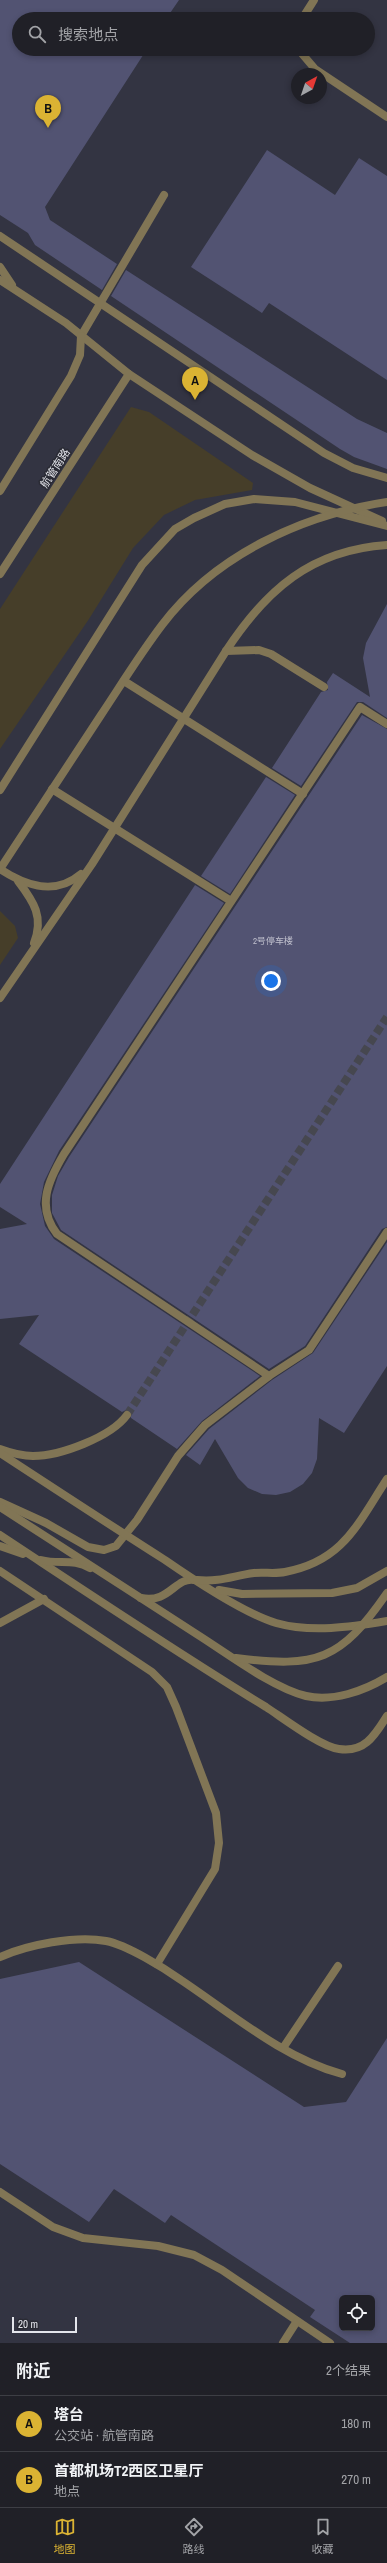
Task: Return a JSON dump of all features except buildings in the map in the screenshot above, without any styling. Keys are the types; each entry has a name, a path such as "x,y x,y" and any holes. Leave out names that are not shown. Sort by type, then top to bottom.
{"street":[{"path":"306,12 314,0"},
{"path":"304,56 315,70 387,117"},
{"path":"0,491 71,376 80,355 81,336 164,195"},
{"path":"0,236 324,453 353,468 387,478"},
{"path":"0,267 13,288"},
{"path":"0,280 50,311 129,374 280,472 387,525"},
{"path":"0,283 13,288"},
{"name":"航管南路","path":"0,574 129,374"},
{"path":"0,790 142,565 160,542 181,525 225,504 268,499 295,502 387,525"},
{"path":"30,954 38,930 38,913 31,897 18,881 0,869 162,625 175,610 206,581 239,555 315,519 387,502"},
{"path":"0,998 92,864 226,651 261,606 296,574 312,563 339,553 387,545"},
{"path":"226,651 259,650 271,654 324,687"},
{"path":"124,682 303,794"},
{"path":"269,1376 57,1234 48,1223 45,1210 49,1182 64,1154 360,707 387,724"},
{"path":"52,789 231,901"},
{"path":"18,881 37,886 55,887 76,878 92,864"},
{"path":"0,1502 46,1523 88,1547 100,1550 113,1548 121,1542 137,1520 189,1442 210,1421 269,1376 305,1354 314,1345 387,1232"},
{"path":"0,1449 31,1456 54,1453 105,1434 120,1424 127,1415"},
{"path":"0,1453 194,1580 262,1618 277,1623 320,1628 355,1626 387,1621"},
{"path":"0,1546 53,1562 72,1561 81,1564 127,1591 147,1599 160,1598 185,1580 223,1580 256,1573 284,1572 305,1567 324,1560 349,1536 387,1480"},
{"path":"0,1507 228,1654 283,1687 307,1696 331,1697 348,1694 387,1677"},
{"path":"0,1535 244,1694 332,1747 351,1749 363,1746 373,1738 387,1716"},
{"path":"0,1571 152,1672 167,1687 216,1813 219,1843 215,1869 157,1964"},
{"path":"194,1580 235,1594 322,1594 357,1588 387,1571"},
{"path":"228,1654 236,1658 278,1662 305,1661 321,1658 340,1647 354,1636 387,1593"},
{"path":"0,1622 44,1599"},
{"path":"0,1957 18,1949 69,1941 107,1941 157,1964 314,2067 342,2074"},
{"path":"283,2048 338,1966"},
{"path":"0,2192 53,2227 83,2238 158,2246 194,2255 222,2270 330,2343"},
{"path":"282,2343 296,2321"}],"shaded area":[{"path":"0,0 387,0 387,2343 0,2343"},
{"path":"131,407 149,412 253,483 252,490 195,500 164,515 133,548 89,619 0,749 0,609"},
{"path":"0,911 15,926 18,938 0,965"}],"tunnel":[{"path":"127,1415 387,1017"}],"place":[{"name":"首都机场T2西区卫星厅","path":"48,128"},
{"name":"塔台","path":"195,400"}]}
